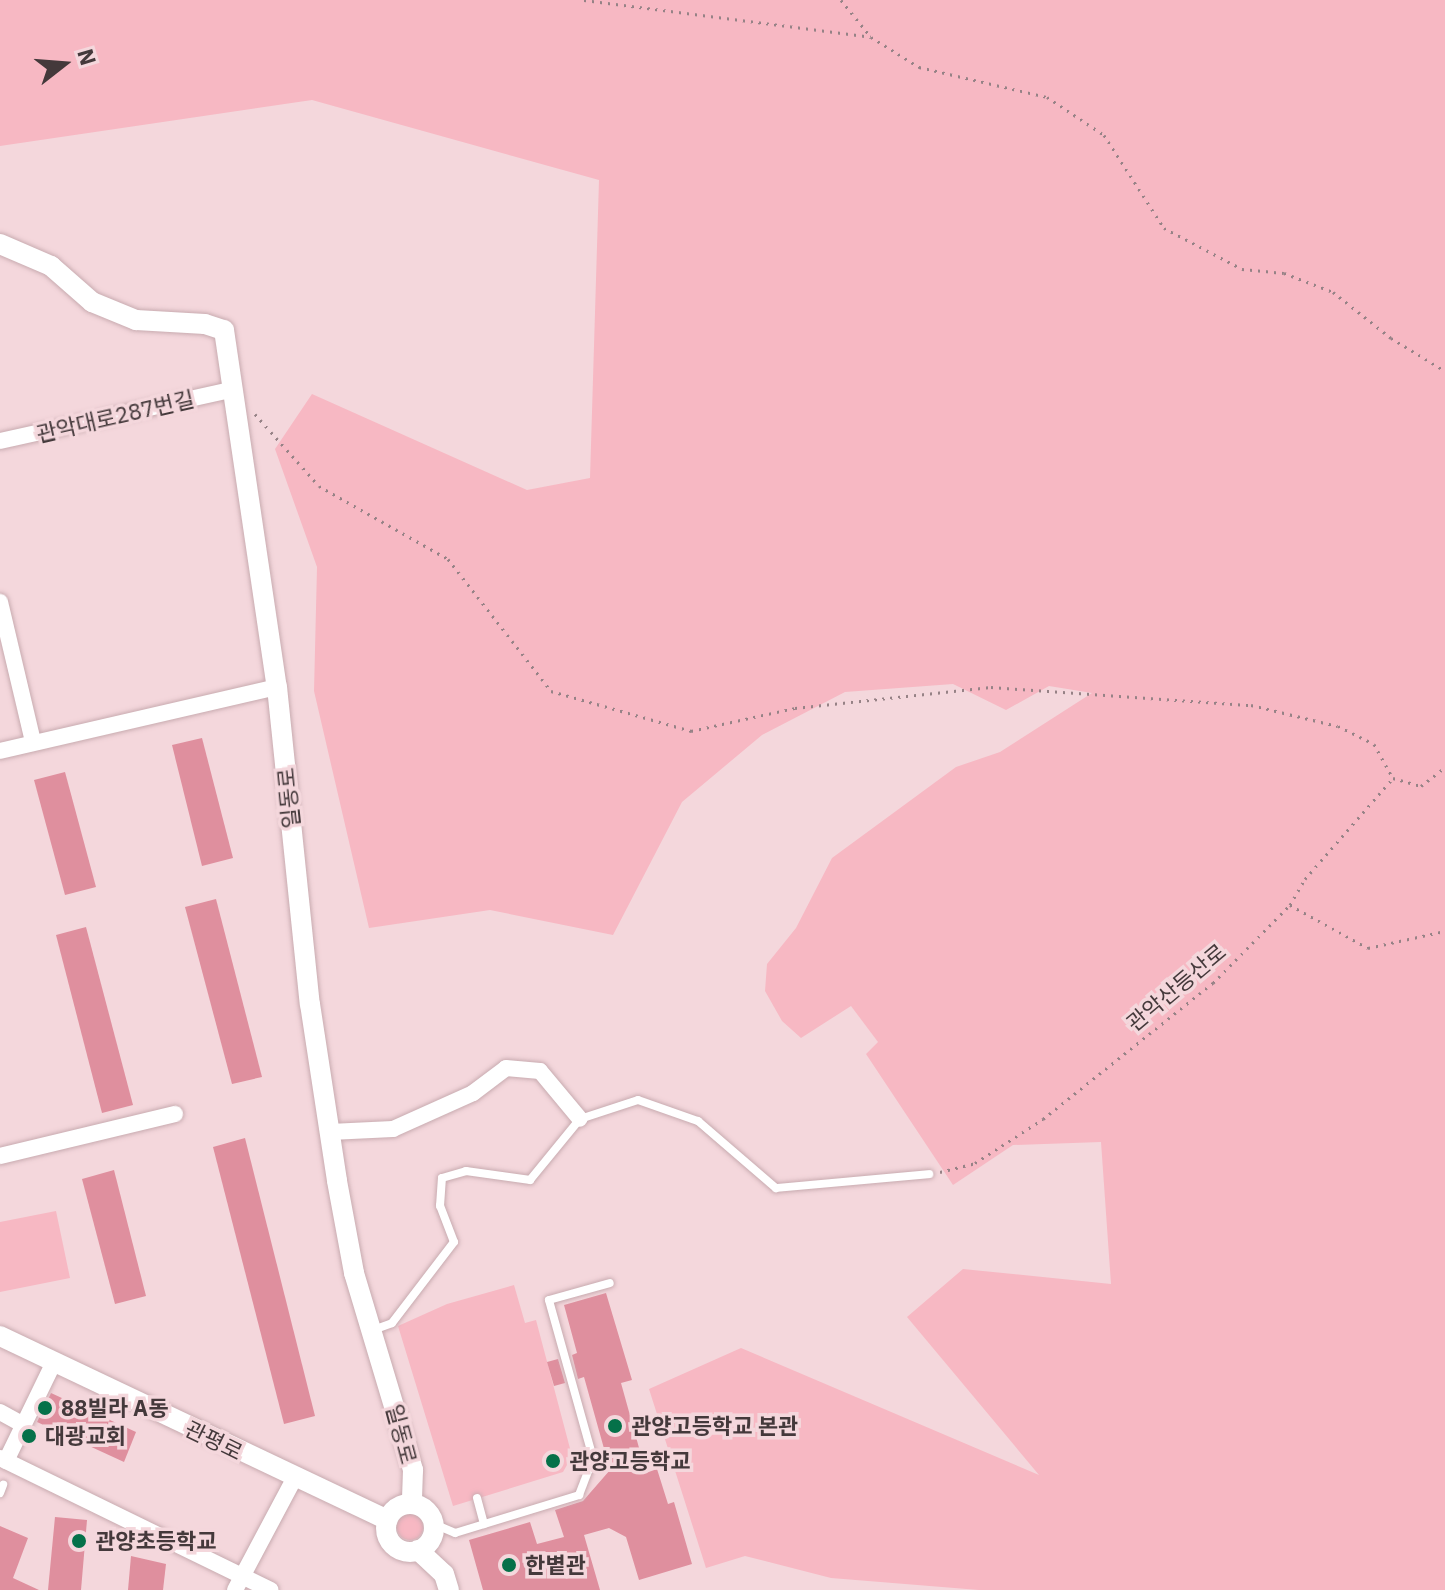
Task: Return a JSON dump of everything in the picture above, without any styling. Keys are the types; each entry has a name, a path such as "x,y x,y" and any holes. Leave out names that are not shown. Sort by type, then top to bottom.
{"street":[{"name":"일동로","path":"0,244 51,266 92,302 136,320 205,324 224,330 230,390 277,687 310,1004 330,1132 354,1273 413,1470 412,1503"},
{"name":"관악대로287번길","path":"0,441 230,390"},
{"path":"0,602 33,742"},
{"path":"0,751 277,687"},
{"path":"330,1132 393,1129 473,1093 506,1068 540,1071 580,1119"},
{"path":"0,1156 175,1114"},
{"name":"관평로","path":"0,1336 294,1479 387,1520"},
{"path":"54,1362 3,1460 238,1583 271,1590"},
{"path":"0,1412 23,1425"},
{"path":"238,1583 294,1479"},
{"path":"412,1503 430,1514 434,1524 433,1535 418,1550 408,1552 390,1541 387,1520 401,1505 412,1503"},
{"path":"418,1550 444,1574 449,1590"}],"lane":[{"path":"372,1330 392,1323 454,1242 440,1206 442,1178 466,1171 530,1180 580,1119 638,1100 698,1121 776,1188 929,1174"},
{"path":"434,1524 455,1533 579,1495 593,1458 549,1300 610,1283"},
{"path":"477,1498 489,1522 498,1532"}],"path":[{"path":"584,0 871,37"},
{"path":"841,0 871,37 919,67 1047,97 1104,135 1164,228 1242,269 1284,273 1333,292 1391,338 1445,371"},
{"path":"253,412 319,486 448,559 551,691 691,731 795,708 991,687 1251,705 1338,726 1374,744 1393,778 1421,786 1445,767"},
{"name":"관악산등산로","path":"929,1174 975,1163 1043,1119 1213,983 1290,905 1323,856 1393,778"},
{"path":"1290,905 1368,948 1445,931"}],"shaded area":[{"path":"0,0 1445,0 1445,1590 979,1590 831,1578 745,1556 706,1568 649,1389 741,1348 1039,1475 907,1317 963,1269 1111,1284 1101,1142 1013,1145 953,1185 866,1054 878,1042 851,1006 801,1038 782,1021 765,991 767,964 796,928 832,858 956,767 1000,752 1092,693 1049,686 1006,710 953,684 845,692 762,735 682,802 613,935 490,910 369,928 314,691 317,567 275,449 312,394 527,490 590,478 599,180 312,100 0,146"},
{"path":"56,1211 70,1278 0,1292 0,1222"},
{"path":"514,1285 525,1323 536,1320 572,1456 563,1472 453,1506 398,1326 447,1304"},
{"path":"410,1514 419,1518 423,1527 419,1536 410,1540 401,1536 397,1527 401,1518"}],"building":[{"path":"202,738 233,858 202,866 172,745"},
{"path":"65,772 96,887 65,895 34,780"},
{"path":"216,899 262,1077 232,1084 185,907"},
{"path":"86,927 133,1105 102,1113 56,935"},
{"path":"245,1138 315,1416 284,1424 213,1147"},
{"path":"114,1170 146,1296 115,1304 82,1179"},
{"name":"관양고등학교 본관","path":"606,1293 632,1380 621,1383 646,1473 657,1469 668,1504 674,1502 692,1564 639,1580 626,1537 609,1528 584,1535 600,1590 483,1590 469,1540 530,1522 537,1544 564,1537 555,1510 583,1501 610,1470 584,1377 578,1379 572,1355 577,1353 564,1305"},
{"path":"558,1359 565,1383 554,1386 547,1362"},
{"path":"51,1393 136,1432 124,1462 37,1422"},
{"path":"55,1517 87,1520 81,1590 48,1590"},
{"path":"0,1526 28,1538 13,1578 39,1590 0,1590"},
{"path":"131,1556 166,1564 163,1590 128,1590"}],"place":[{"name":"88빌라 A동","path":"45,1408"},
{"name":"관양고등학교 본관","path":"615,1426"},
{"name":"대광교회","path":"29,1436"},
{"name":"관양고등학교","path":"553,1461"},
{"name":"관양초등학교","path":"79,1541"},
{"name":"한볕관","path":"509,1565"}]}
